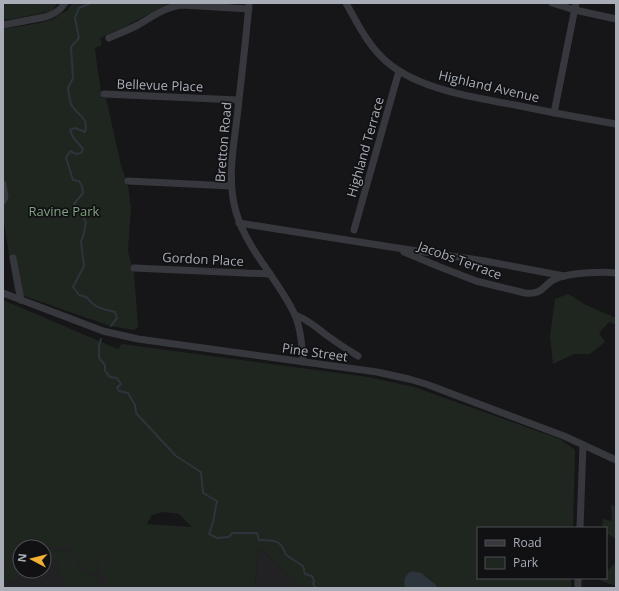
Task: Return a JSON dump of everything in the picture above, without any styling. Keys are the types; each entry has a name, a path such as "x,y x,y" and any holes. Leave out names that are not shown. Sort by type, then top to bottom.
{"street":[{"path":"3,25 45,17 57,12 65,3"},
{"name":"Highland Avenue","path":"346,3 370,44 383,59 398,71 432,86 457,94 616,124"},
{"path":"552,3 576,7 616,19"},
{"path":"109,38 176,5 249,6"},
{"name":"Bretton Road","path":"249,6 232,158 231,186 233,200 240,223 253,248 295,315 299,325 303,362"},
{"path":"554,113 576,7"},
{"name":"Highland Terrace","path":"354,230 398,71"},
{"name":"Bellevue Place","path":"104,94 238,100"},
{"path":"128,181 231,186"},
{"path":"3,184 5,197 3,201"},
{"name":"Jacobs Terrace","path":"240,223 486,261 564,276"},
{"name":"Jacobs Terrace","path":"391,247 476,281 526,294 537,292 543,289 551,281 564,276 601,272 616,273"},
{"path":"13,258 21,300"},
{"name":"Gordon Place","path":"134,268 270,274"},
{"name":"Pine Street","path":"3,293 119,336 377,372 409,378 546,429 583,444 616,460"},
{"path":"295,315 310,322 329,337 358,356"},
{"path":"580,527 583,444"}],"shaded area":[{"path":"108,546 106,588 3,588 3,574 12,562 12,579 52,579 52,547"},
{"path":"258,547 303,588 255,588"},
{"path":"411,571 421,573 438,588 405,588 405,578"}],"green space":[{"path":"3,3 57,4 52,11 3,20"},
{"name":"Ravine Park","path":"72,3 170,3 100,38 102,45 95,48 102,98 106,98 121,165 128,185 131,208 128,251 134,274 138,327 134,330 110,326 15,292 3,216 3,29 39,23 52,19 67,11"},
{"path":"568,294 586,305 616,318 616,325 609,322 599,333 605,342 590,354 574,354 553,364 550,337 555,299"},
{"path":"3,300 118,349 122,344 368,377 414,387 560,439 575,451 573,527 477,527 477,579 571,579 571,588 438,588 426,577 411,571 404,582 405,588 303,588 258,547 255,588 106,588 106,576 100,576 97,551 95,549 97,569 95,575 83,566 73,552 67,548 52,547 52,539 12,539 12,579 17,579 9,580 3,588","holes":["162,512 179,514 192,527 147,524 152,515"]},
{"path":"611,505 613,505 616,507 616,539 607,534 607,527 602,526 603,519 612,521"},
{"path":"52,550 67,552 74,557 78,565 85,573 102,582 102,588 69,588 62,581 57,561 52,561"},
{"path":"616,562 616,586 601,581 601,579 607,579 607,570"}],"waterway":[{"path":"91,3 79,8 75,18 79,38 71,47 73,78 68,88 71,104 84,119 86,127 85,132 75,128 70,130 73,137 83,149 81,153 76,154 70,151 66,158 73,180 79,181 82,186 83,193 74,204 75,210 82,215 86,222 81,242 84,266 73,287 79,295 86,297 95,306 115,312 117,318 111,326"},
{"path":"101,339 99,346 99,358 105,365 105,371 110,377 117,378 121,384 117,388 119,391 128,393 135,405 136,413 176,456 201,472 203,493 217,501 209,534 217,538 229,537 232,533 257,533 259,540 268,540 279,543 286,555 303,566 305,574 312,576 314,581 313,584 316,588"}]}
